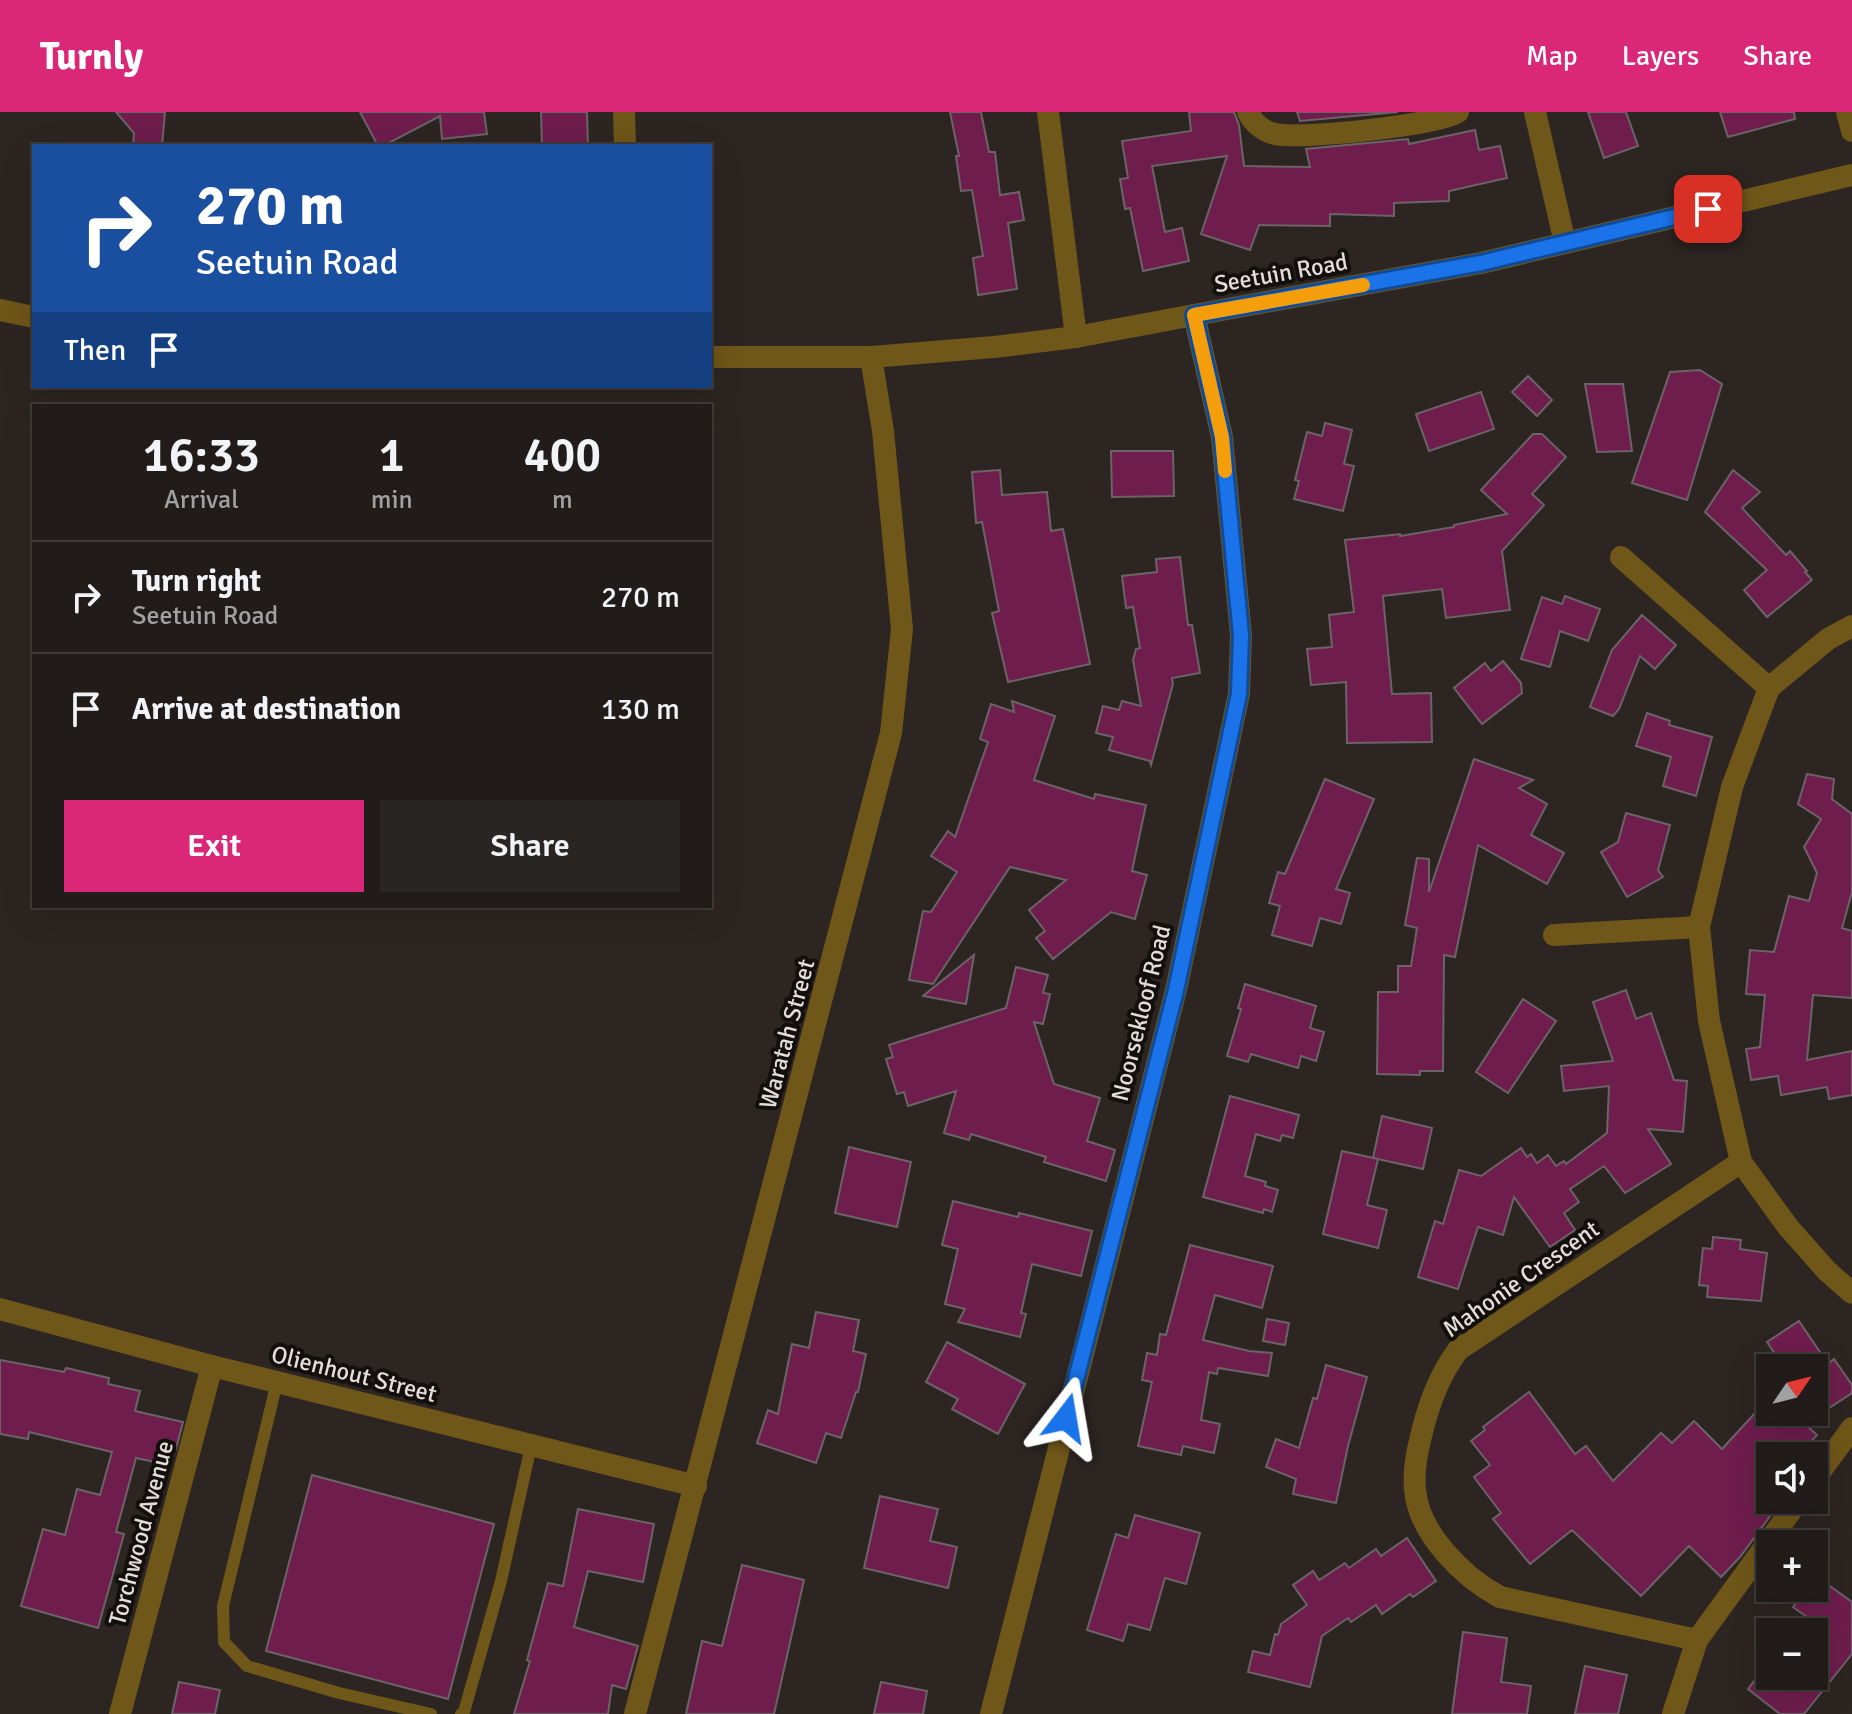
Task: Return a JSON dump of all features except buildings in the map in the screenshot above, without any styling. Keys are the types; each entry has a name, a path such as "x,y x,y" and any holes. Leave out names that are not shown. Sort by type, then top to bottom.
{"street":[{"path":"624,112 625,144"},
{"path":"1048,112 1076,337"},
{"path":"1248,112 1265,131 1290,136 1407,125 1458,112"},
{"path":"1535,112 1565,243"},
{"path":"1847,112 1852,131"},
{"name":"Seetuin Road","path":"712,357 871,357 1076,337 1481,263 1852,175"},
{"path":"0,310 32,317"},
{"name":"Noorsekloof Road","path":"991,1714 1176,990 1239,694 1241,635 1222,437 1194,315"},
{"name":"Waratah Street","path":"635,1714 891,733 902,629 883,431 871,357"},
{"path":"1621,557 1769,688"},
{"path":"1852,626 1828,639 1769,688 1732,787 1699,927 1709,1021 1741,1162 1788,1227 1827,1271 1852,1293"},
{"path":"1554,935 1699,927"},
{"name":"Mahonie Crescent","path":"1697,1640 1500,1597 1482,1587 1438,1543 1423,1518 1415,1492 1414,1470 1432,1394 1443,1370 1458,1350 1741,1162"},
{"name":"Olienhout Street","path":"0,1309 212,1366 696,1486"},
{"name":"Torchwood Avenue","path":"120,1714 212,1366"},
{"path":"1828,1461 1852,1428"},
{"path":"1673,1714 1697,1640 1789,1514"}],"lane":[{"path":"277,1382 223,1606 224,1642 247,1666 339,1693 431,1714"},
{"path":"461,1714 501,1581 531,1446"}],"slow traffic":[{"path":"1225,471 1222,437 1194,315 1363,285"}],"route":[{"path":"1066,1418 1176,990 1239,694 1241,635 1222,437 1194,315 1481,263 1708,209"}]}
